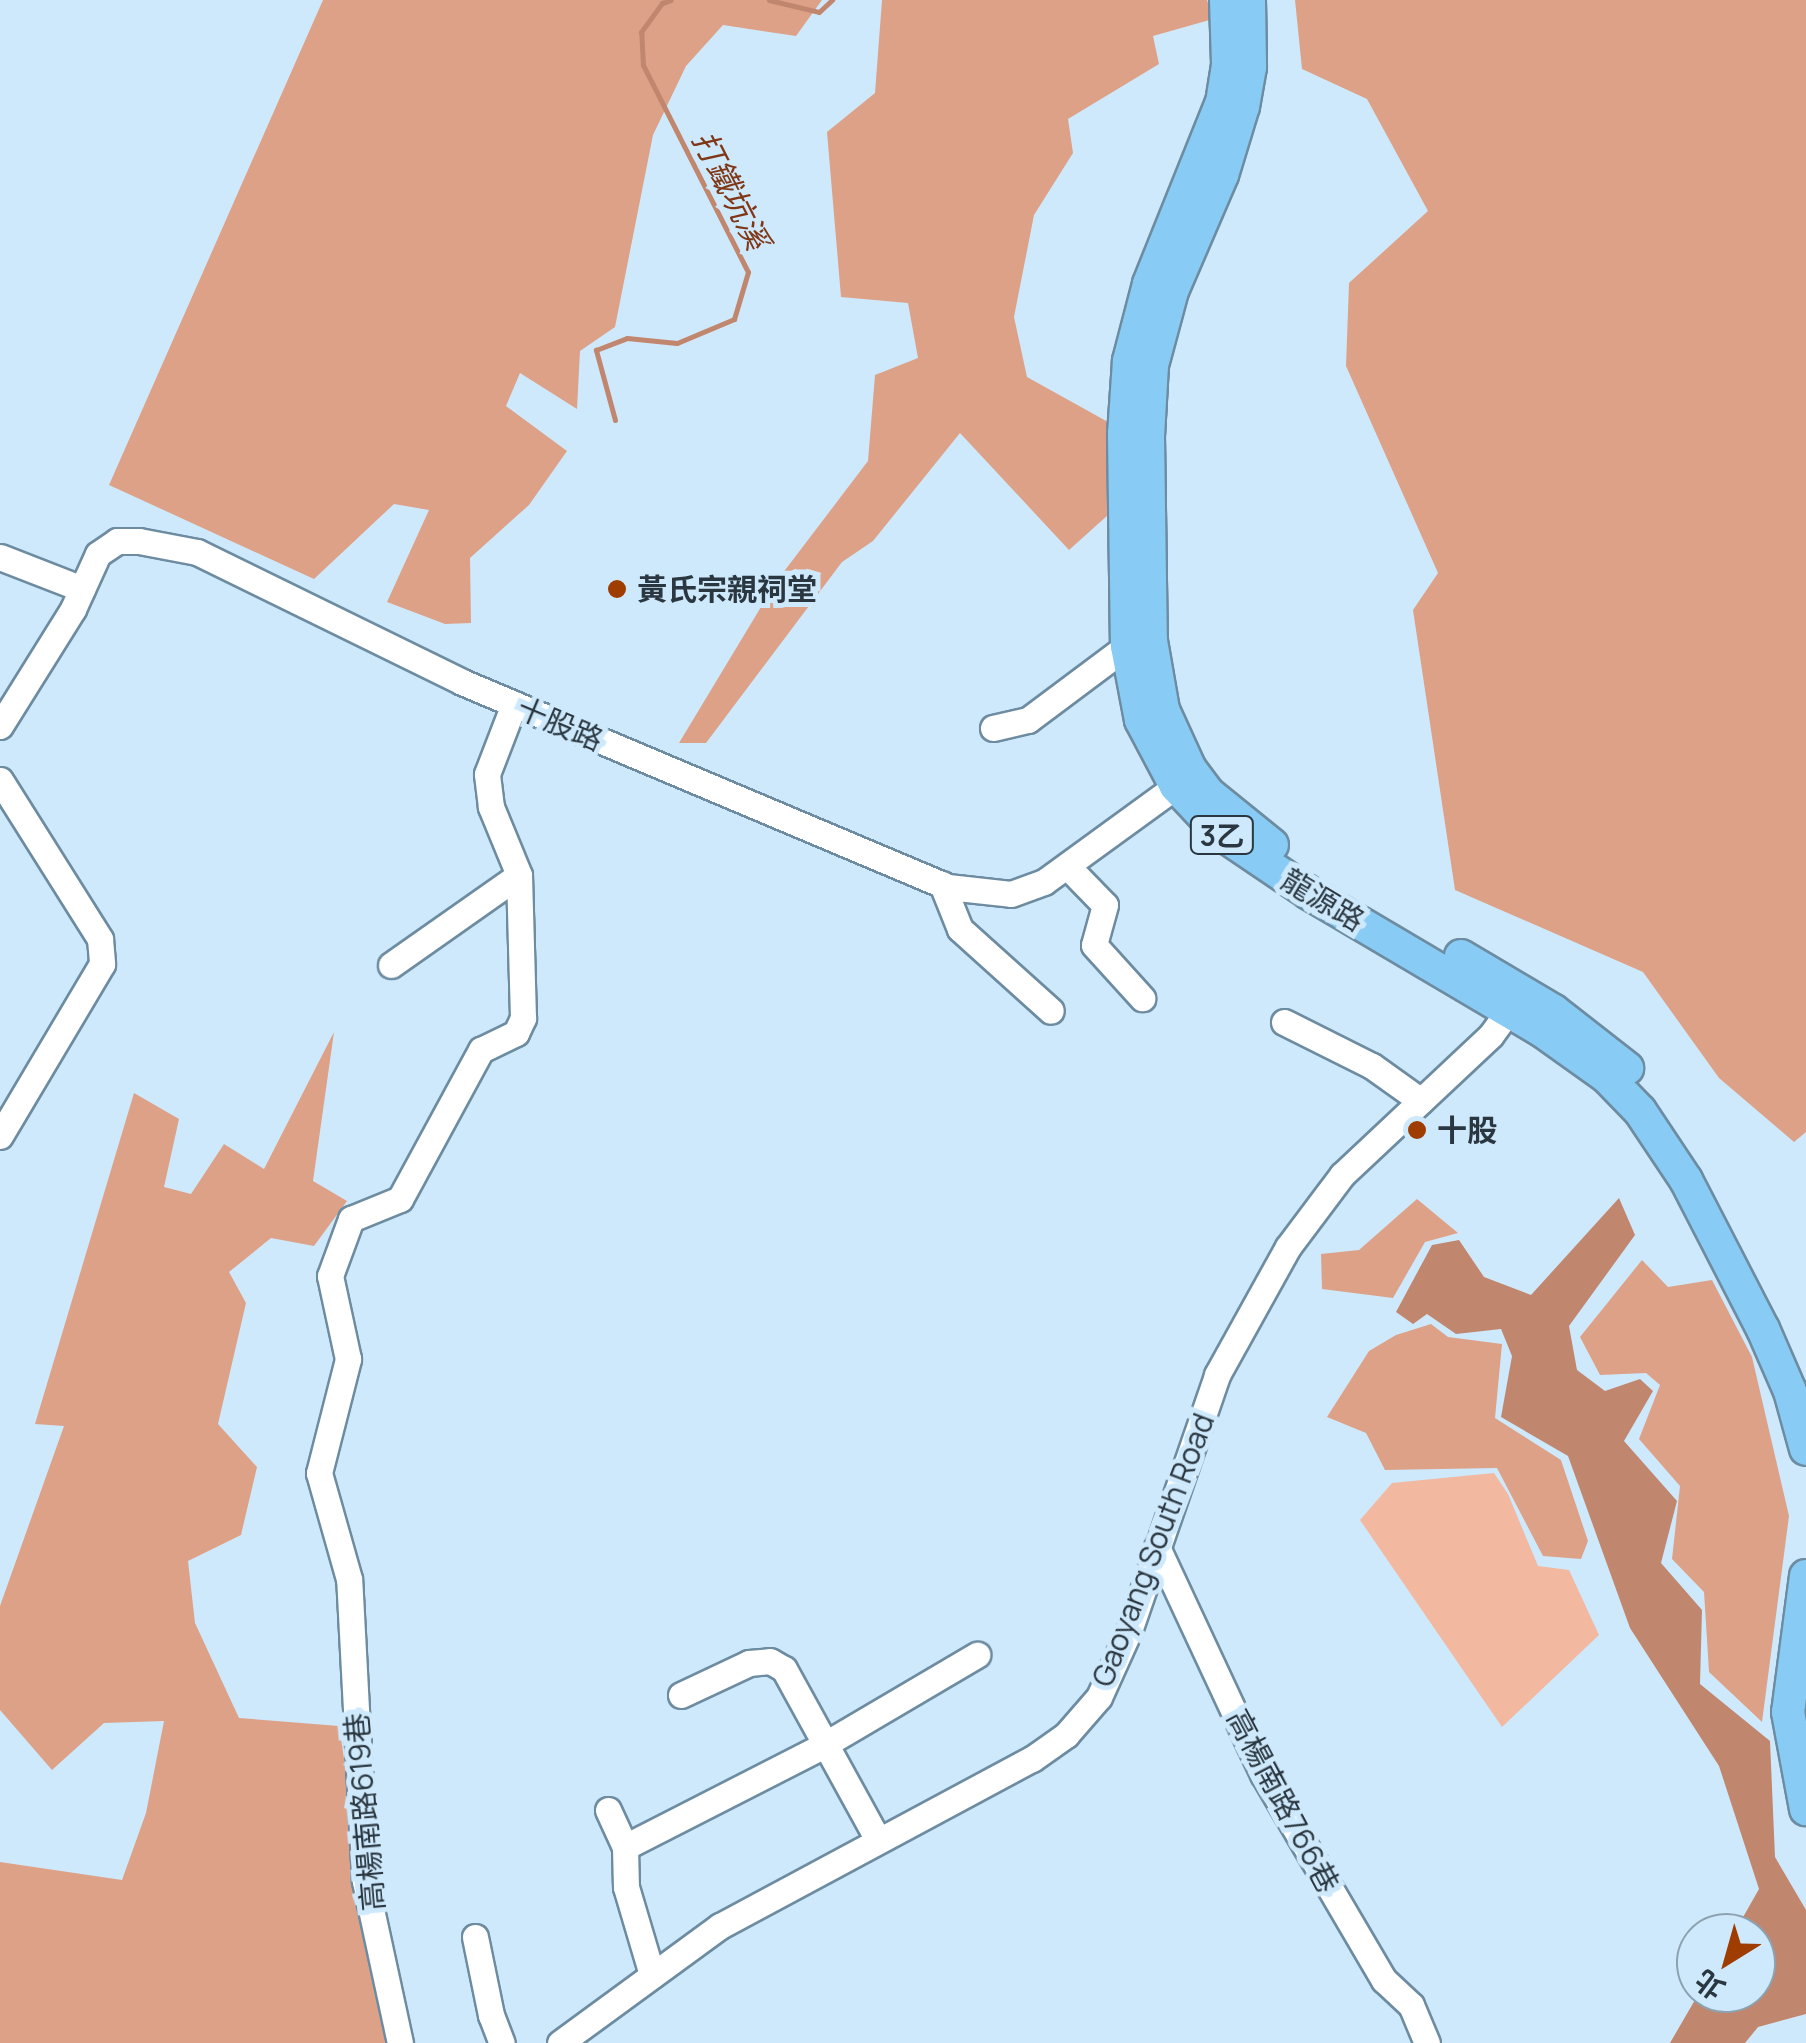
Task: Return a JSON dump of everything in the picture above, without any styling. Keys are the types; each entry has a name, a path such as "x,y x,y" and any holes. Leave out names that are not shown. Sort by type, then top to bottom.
{"main road":[{"name":"3乙","path":"1226,0 1228,65 1222,102 1150,284 1130,360 1124,434 1127,646 1141,720 1183,778 1209,794 1263,839 1516,1001 1622,1062 1685,1134 1758,1270 1806,1372"},
{"name":"3乙","path":"1183,778 1153,659 1148,404 1164,316 1222,175 1244,106 1250,67 1249,0"},
{"name":"3乙","path":"1516,1001 1606,1077 1666,1145 1763,1329 1790,1391 1806,1449"},
{"path":"1806,1576 1788,1712 1806,1808"}],"street":[{"name":"十股路","path":"0,726 82,589 98,554 117,540 197,552 514,704 942,884 978,893 1011,894 1044,882 1183,778"},
{"path":"0,557 82,589"},
{"path":"994,728 1028,720 1127,646"},
{"path":"391,965 519,875 491,807 488,774 514,704"},
{"path":"0,780 100,939 102,964 0,1136"},
{"path":"1066,866 1105,905 1094,945 1142,998"},
{"name":"高楊南路619巷","path":"400,2043 365,1881 349,1579 318,1473 348,1359 330,1276 351,1220 400,1200 481,1050 516,1033 523,1018 519,875"},
{"path":"942,884 960,929 1051,1011"},
{"name":"Gaoyang South Road","path":"560,2043 720,1926 1032,1759 1066,1735 1098,1697 1129,1631 1218,1375 1288,1247 1342,1175 1492,1035 1516,1001"},
{"path":"1284,1022 1372,1066 1421,1101"},
{"name":"高楊南路766巷","path":"1157,1547 1201,1633 1262,1774 1384,1980 1411,2005 1426,2043"},
{"path":"626,1847 824,1745 977,1655"},
{"path":"681,1696 749,1663 770,1660 784,1670 878,1840"},
{"path":"608,1810 626,1847 626,1887 652,1974"},
{"path":"474,1937 491,2016 502,2043"}],"shaded area":[{"path":"323,0 822,0 796,36 723,25 686,66 653,135 615,327 580,351 577,409 520,373 506,406 567,451 529,505 470,558 471,623 445,624 387,602 429,510 394,504 314,579 109,485"},
{"path":"882,0 1207,0 1213,19 1153,36 1159,64 1068,119 1073,153 1034,215 1014,317 1027,377 1108,422 1108,515 1069,550 960,433 873,541 842,562 706,743 679,743 776,582 868,461 875,375 918,358 908,303 841,297 827,132 875,93"},
{"path":"1295,0 1806,0 1806,1132 1794,1142 1719,1078 1643,972 1455,890 1413,610 1438,573 1346,366 1349,283 1428,211 1367,99 1302,69"},
{"path":"334,1032 313,1181 347,1201 314,1246 271,1238 229,1272 246,1303 218,1424 257,1467 241,1535 188,1561 195,1623 239,1718 339,1726 389,2043 0,2043 0,1862 122,1880 146,1813 164,1721 104,1723 52,1770 0,1710 0,1606 64,1426 35,1424 134,1093 179,1119 164,1187 191,1194 224,1144 264,1169"},
{"path":"1619,1198 1635,1235 1569,1326 1577,1370 1605,1391 1640,1379 1653,1391 1624,1441 1677,1501 1661,1563 1702,1610 1700,1684 1770,1741 1775,1857 1806,1910 1806,2014 1758,2027 1745,2043 1670,2043 1687,2013 1776,2013 1776,1913 1745,1913 1759,1889 1719,1766 1630,1628 1568,1456 1501,1417 1512,1356 1501,1329 1456,1334 1427,1314 1413,1324 1396,1312 1432,1245 1459,1240 1484,1277 1531,1295"},
{"path":"1417,1199 1458,1233 1425,1242 1393,1298 1322,1289 1321,1254 1359,1250"},
{"path":"1642,1260 1668,1287 1712,1280 1752,1357 1789,1516 1762,1722 1709,1672 1704,1592 1672,1559 1680,1486 1639,1439 1660,1385 1646,1373 1600,1375 1580,1337"},
{"path":"1431,1324 1448,1337 1502,1344 1495,1418 1561,1460 1588,1541 1581,1559 1543,1556 1497,1468 1385,1470 1366,1433 1327,1417 1369,1351 1396,1335"},
{"path":"1494,1473 1508,1494 1538,1566 1569,1570 1599,1635 1502,1727 1360,1520 1392,1483"}],"waterway":[{"name":"打鐵坑溪","path":"615,420 596,350 627,338 677,343 734,319 748,272 643,65 641,32 662,3 671,0"},
{"name":"打鐵坑溪","path":"769,0 819,12 832,0"}],"place":[{"name":"黃氏宗親祠堂","path":"617,589"},
{"name":"十股","path":"1417,1130"}]}
